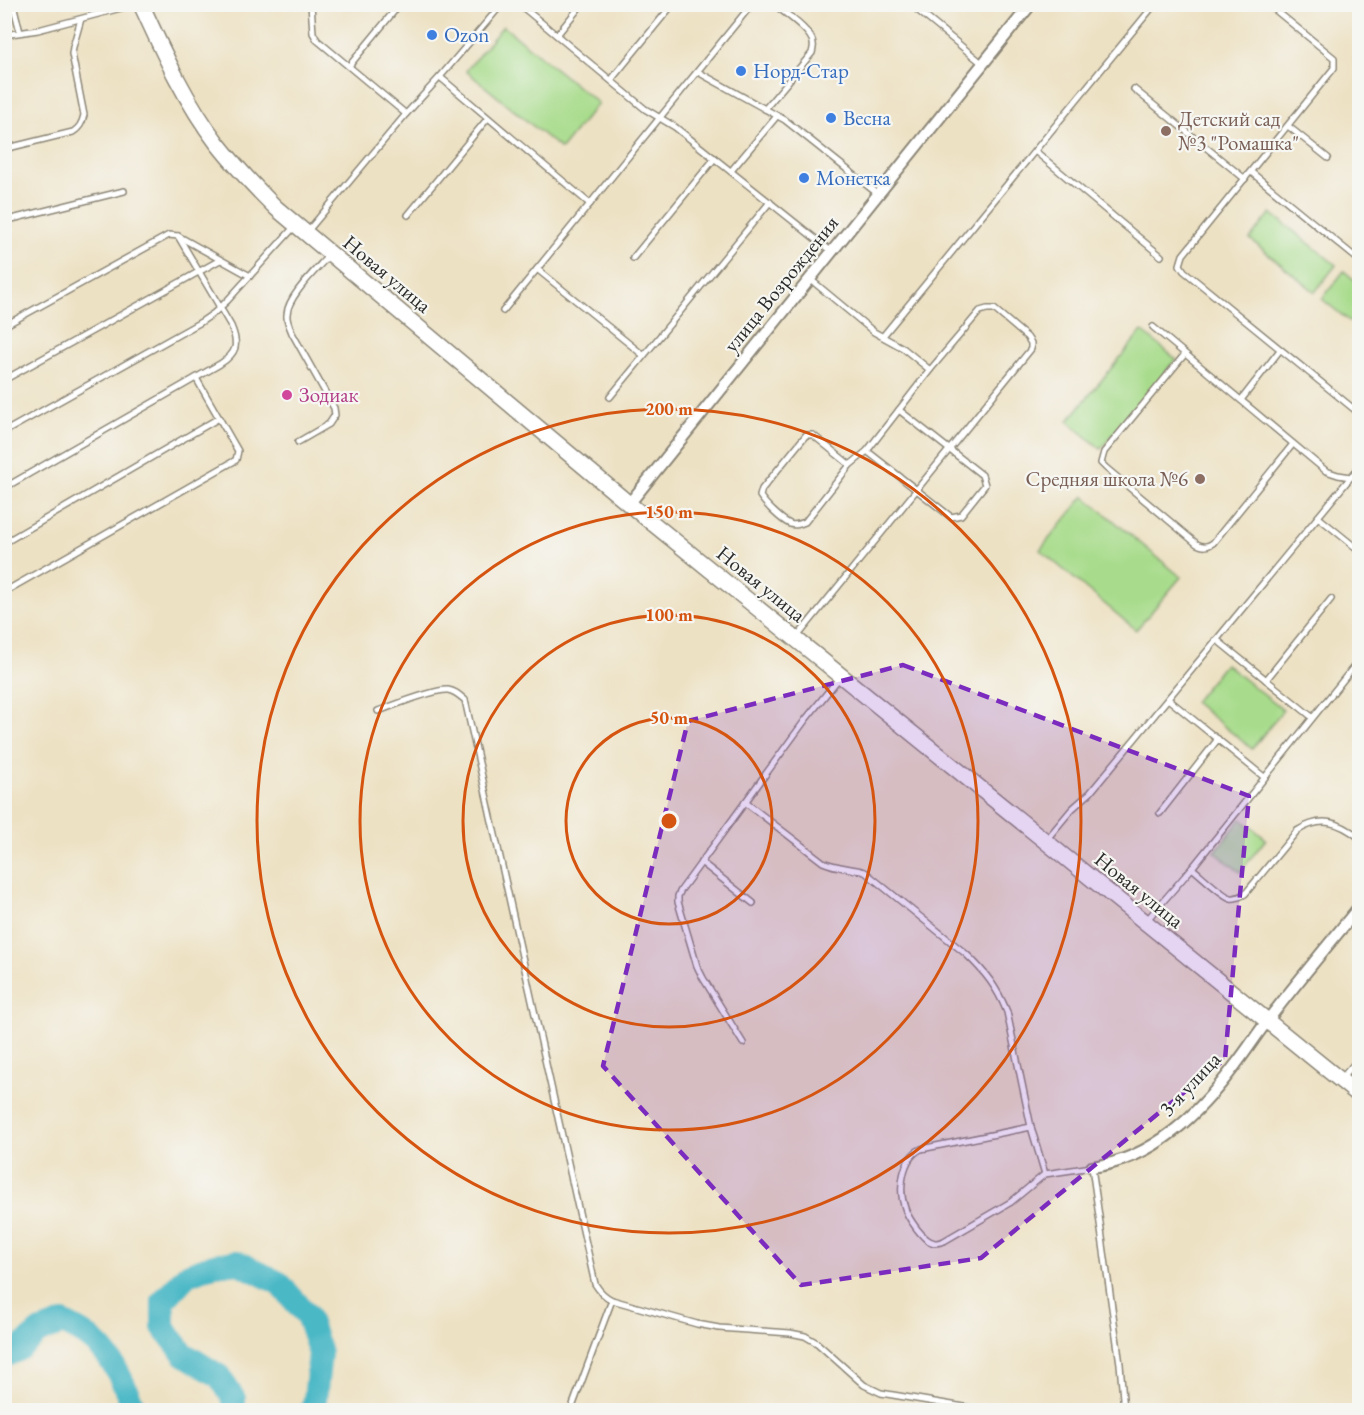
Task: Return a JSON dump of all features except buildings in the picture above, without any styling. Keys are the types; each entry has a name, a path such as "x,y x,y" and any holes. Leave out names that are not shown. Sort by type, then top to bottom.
{"street":[{"name":"Новая улица","path":"141,4 179,82 216,142 276,208 629,504 1359,1096"},
{"name":"улица Возрождения","path":"629,504 1031,4"},
{"name":"3-я улица","path":"1092,1167 1111,1164 1148,1149 1189,1119 1220,1086 1267,1021 1359,906"}],"lane":[{"path":"13,4 20,32"},
{"path":"4,35 38,30 136,4"},
{"path":"311,4 313,33 317,40 406,114"},
{"path":"349,66 400,4"},
{"path":"4,432 201,322 220,308 250,276 301,229 440,77 502,4"},
{"path":"519,4 645,109 675,127 832,252"},
{"path":"557,35 582,4"},
{"path":"611,81 674,4"},
{"path":"503,311 752,4"},
{"path":"765,109 812,52 814,46 809,33 774,4"},
{"path":"910,4 983,64"},
{"path":"884,336 1155,4"},
{"path":"1268,4 1334,58 1334,68 1183,255 1180,265 1184,271 1359,414"},
{"path":"4,149 73,132 83,122 84,116 72,54 81,19"},
{"path":"698,72 785,120 878,194"},
{"path":"440,77 590,204"},
{"path":"1134,88 1245,179"},
{"path":"731,171 777,116"},
{"path":"408,215 488,118"},
{"path":"1288,126 1328,158"},
{"path":"1035,151 1161,256"},
{"path":"633,258 715,158"},
{"path":"1251,172 1359,261"},
{"path":"4,221 124,191"},
{"path":"610,397 770,202"},
{"path":"4,326 169,235 178,236 250,276"},
{"path":"4,488 196,378 229,358 233,353 236,347 235,336 178,236"},
{"path":"298,442 329,424 335,415 334,408 292,333 287,312 295,294 330,253"},
{"path":"4,380 220,260"},
{"path":"537,269 643,355"},
{"path":"810,279 874,332 903,348 930,370"},
{"path":"795,639 1031,350 1031,343 1027,337 994,309 980,311 930,370 867,451 850,465 805,522 797,525 789,524 765,505 760,496 762,489 806,435 813,435 850,465"},
{"path":"1153,327 1326,471 1351,477"},
{"path":"1240,400 1280,350"},
{"path":"1185,354 1104,452 1101,463 1115,476 1197,544 1208,546 1213,543 1293,444"},
{"path":"4,592 236,459 237,451 196,378"},
{"path":"867,451 951,517 961,515 985,484 982,475 899,410"},
{"path":"4,543 219,418"},
{"path":"1046,841 1072,809 1090,793 1359,466"},
{"path":"1318,517 1359,552"},
{"path":"1266,680 1331,599"},
{"path":"1217,640 1312,717"},
{"path":"1145,923 1192,868 1359,659"},
{"path":"743,1043 697,966 678,896 745,801 841,676"},
{"path":"378,711 430,693 446,690 456,693 465,700 595,1284 604,1296 697,1324 805,1336 817,1343 864,1385 881,1393 976,1409 998,1410"},
{"path":"1168,699 1264,777"},
{"path":"1160,813 1218,739"},
{"path":"745,801 823,862 831,866 865,872 982,969 1000,995 1007,1012 1031,1126 1045,1174"},
{"path":"1192,868 1224,894 1231,898 1238,897 1245,894 1297,831 1306,825 1326,822 1346,829 1359,838"},
{"path":"701,862 753,903"},
{"path":"1340,1080 1359,1057"},
{"path":"1031,1126 917,1151 909,1159 903,1182 902,1198 905,1209 911,1221 928,1240 935,1243 944,1242 1011,1202 1045,1174 1092,1167 1120,1364 1124,1410"},
{"path":"571,1410 612,1300"}],"highlighted area":[{"path":"903,665 1249,796 1225,1059 981,1258 801,1285 603,1066 688,721"}],"green space":[{"path":"503,26 598,103 561,149 466,71"},
{"path":"1271,213 1336,265 1315,292 1250,239"},
{"path":"1344,271 1359,284 1359,329 1322,299"},
{"path":"1142,331 1176,359 1101,449 1068,421"},
{"path":"1084,496 1181,577 1136,630 1040,550"},
{"path":"1225,664 1283,710 1252,749 1194,702"},
{"path":"1241,819 1266,839 1240,872 1215,852"}],"waterway":[{"path":"234,1410 234,1399 219,1376 184,1354 163,1327 163,1301 187,1275 214,1265 237,1262 279,1283 307,1315 320,1353 312,1410"},
{"path":"4,1356 18,1350 39,1332 63,1323 85,1335 111,1360 135,1410"}],"place":[{"name":"Ozon","path":"432,35"},
{"name":"Норд-Стар","path":"741,71"},
{"name":"Весна","path":"831,118"},
{"name":"Детский сад №3 \"Ромашка\"","path":"1166,131"},
{"name":"Монетка","path":"804,178"},
{"name":"Зодиак","path":"287,395"},
{"name":"Средняя школа №6","path":"1200,479"}]}
